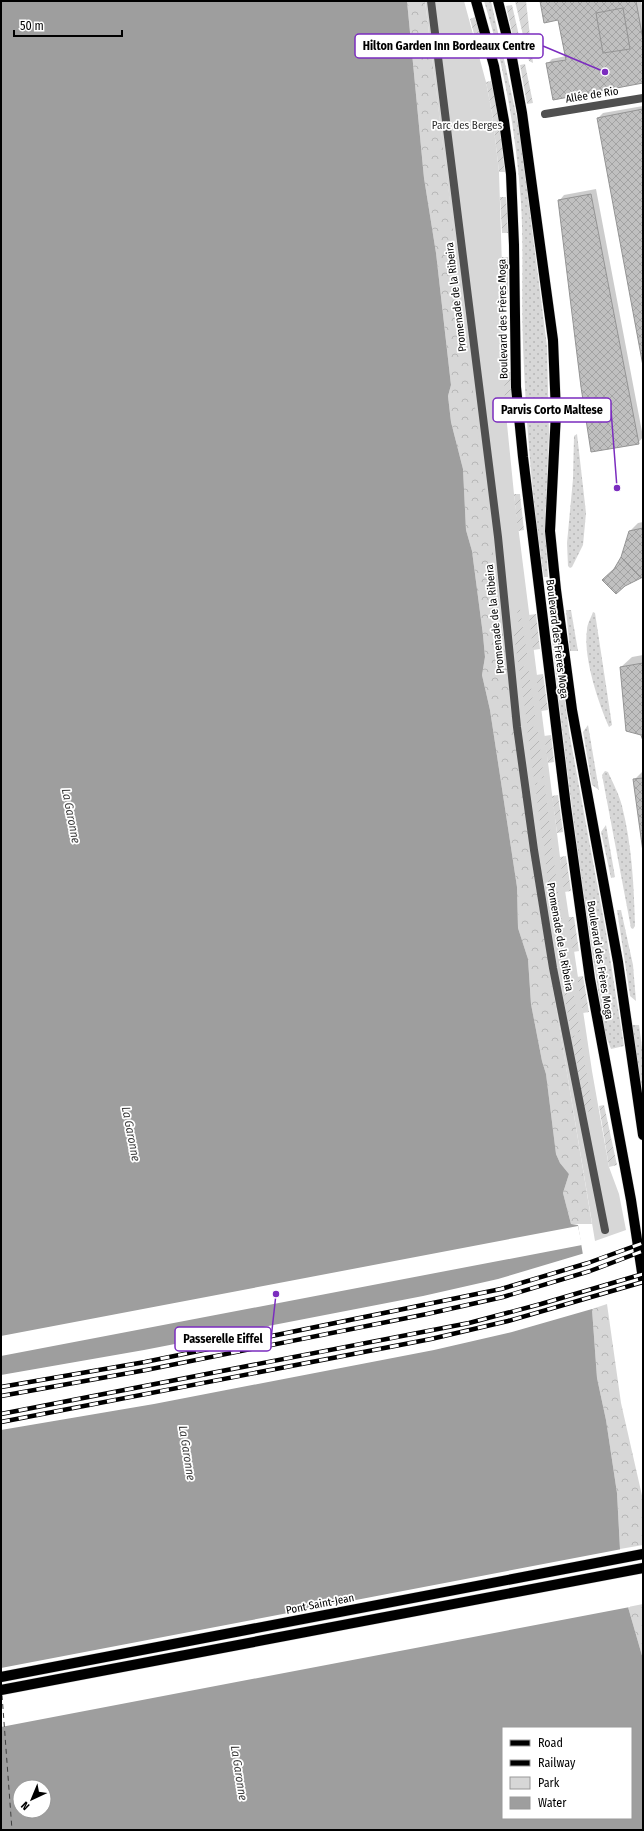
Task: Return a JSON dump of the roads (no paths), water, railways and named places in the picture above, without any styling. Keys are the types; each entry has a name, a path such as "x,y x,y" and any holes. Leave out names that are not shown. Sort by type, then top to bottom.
{"main road":[{"name":"Boulevard des Frères Moga","path":"476,1 494,66 504,121 511,174 516,387 566,807 590,979 629,1192 643,1279"},
{"name":"Boulevard des Frères Moga","path":"498,1 511,53 522,113 553,340 556,413 550,531 572,710 618,962 643,1135"},
{"name":"Pont Saint-Jean","path":"1,1677 643,1554"},
{"path":"1,1690 643,1568"}],"street":[{"name":"Promenade de la Ribeira","path":"431,1 498,537 515,704 534,850 553,968 605,1230"},
{"name":"Allée de Rio","path":"545,114 643,98"}],"water":[{"name":"La Garonne","path":"1,1 407,1 424,178 436,253 451,385 448,396 451,422 463,469 466,530 472,551 483,635 485,657 482,675 490,710 517,887 518,928 528,959 531,1004 546,1074 556,1154 560,1163 569,1174 563,1193 571,1224 578,1225 592,1309 597,1378 606,1420 617,1493 620,1549 628,1607 643,1659 643,1830 1,1830"}],"railway":[{"path":"1,1387 145,1362 501,1289 588,1263 643,1243"},
{"path":"1,1396 146,1370 427,1314 503,1297 590,1271 643,1251"},
{"path":"1,1414 469,1323 541,1304 643,1274"},
{"path":"1,1422 431,1339 508,1321 643,1282"}],"place":[{"name":"Hilton Garden Inn Bordeaux Centre","path":"605,72"},
{"name":"Parvis Corto Maltese","path":"617,488"},
{"name":"Passerelle Eiffel","path":"276,1294"}],"park label":[{"name":"Parc des Berges","path":"467,125"}]}
